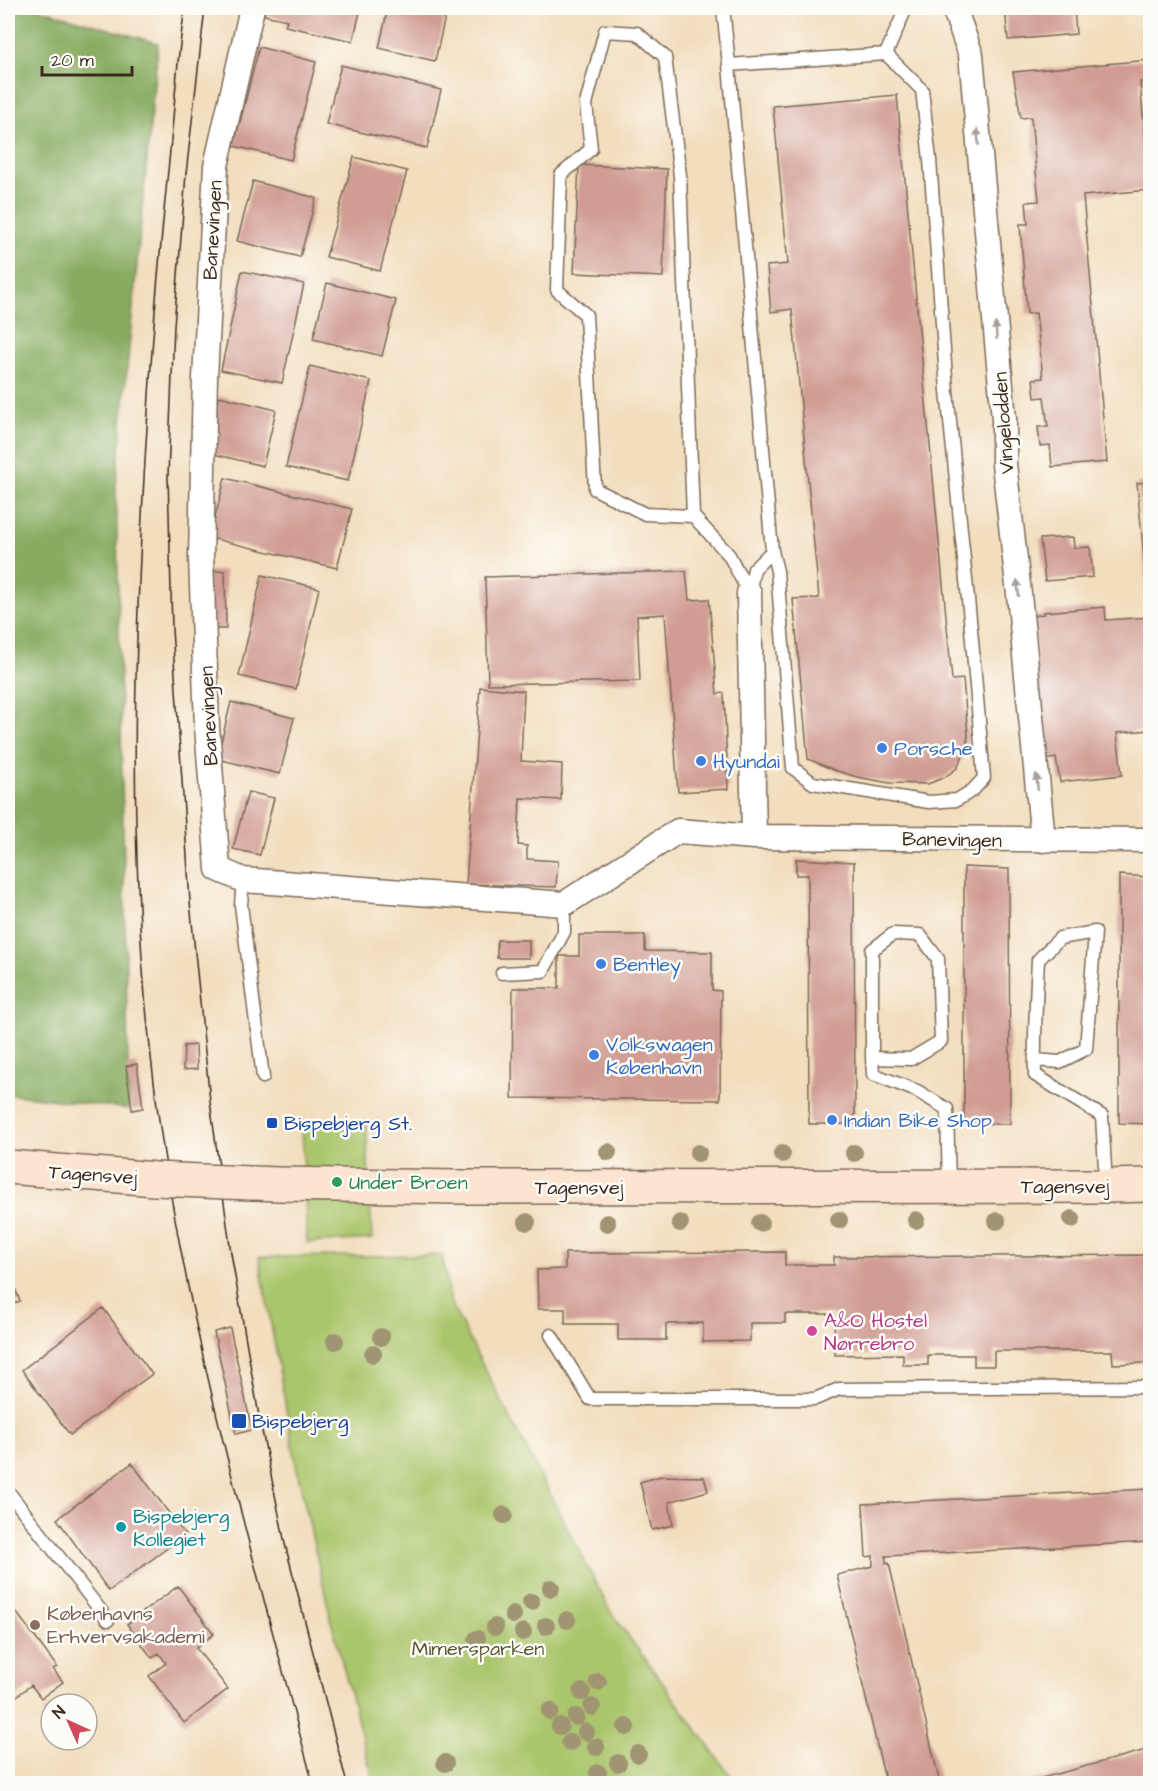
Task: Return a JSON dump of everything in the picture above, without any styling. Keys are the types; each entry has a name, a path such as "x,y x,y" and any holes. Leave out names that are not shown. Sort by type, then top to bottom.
{"street":[{"name":"Banevingen","path":"252,8 216,166 205,378 201,546 207,728 218,869 243,880 564,904 678,831 754,837 1150,840"},
{"name":"Vingelodden","path":"955,10 971,55 1004,419 1004,464 1043,840"},
{"path":"749,593 754,837"},
{"name":"Tagensvej","path":"8,1167 116,1177 279,1184 456,1187 1150,1185"}],"lane":[{"path":"723,8 772,551 777,571 793,768 813,783 929,802 957,800 973,790 984,778 947,391 931,171 922,90 886,54 729,65"},
{"path":"886,54 906,8"},
{"path":"693,516 645,514 595,489 585,315 557,290 561,175 591,149 586,104 605,31 637,33 665,57 680,176 693,516 729,555 749,593"},
{"path":"749,593 754,569 772,551"},
{"path":"243,880 241,904 263,1077"},
{"path":"502,972 543,971 564,932 564,904"},
{"path":"1035,1060 1060,1062 1086,1049 1095,932 1060,938 1038,960 1035,1060 1035,1075 1102,1116 1107,1186"},
{"path":"872,1058 911,1059 941,1041 938,959 920,935 893,934 872,950 872,1058 873,1074 917,1091 947,1109 949,1187"},
{"path":"551,1335 590,1399 815,1399 839,1389 1150,1387"},
{"path":"9,1495 108,1620"}],"green space":[{"path":"8,8 36,8 158,43 116,486 129,1109 8,1094"},
{"name":"Under Broen","path":"366,1122 372,1239 307,1243 302,1126"},
{"name":"Mimersparken","path":"442,1255 451,1304 612,1614 736,1783 374,1783 332,1624 297,1470 259,1257"}],"building":[{"path":"266,8 361,8 353,41 285,26 287,20 264,15"},
{"path":"388,8 447,8 435,61 379,48"},
{"path":"1005,8 1074,8 1076,34 1008,40"},
{"path":"259,47 316,62 291,160 234,146"},
{"path":"1150,60 1150,81 1140,82 1150,190 1083,196 1107,462 1052,467 1050,445 1040,446 1038,427 1048,427 1044,397 1035,398 1033,379 1043,378 1036,313 1027,314 1020,224 1028,224 1026,202 1039,201 1031,117 1021,118 1013,72"},
{"path":"341,65 441,90 427,148 326,124"},
{"path":"897,95 952,680 963,679 968,735 966,749 957,768 945,777 928,784 890,783 857,777 808,759 793,599 819,598 792,309 771,312 767,266 788,264 773,106"},
{"path":"354,157 407,171 380,271 326,257"},
{"path":"579,165 667,169 663,277 574,273"},
{"path":"253,181 316,198 300,257 237,241"},
{"path":"242,271 304,284 282,383 221,370"},
{"path":"327,283 396,300 382,356 313,339"},
{"path":"310,366 371,381 348,481 286,467"},
{"path":"219,396 276,410 263,466 205,452"},
{"path":"225,478 352,509 337,568 210,538"},
{"path":"1150,482 1150,613 1149,613 1137,483"},
{"path":"1073,537 1074,548 1090,547 1093,577 1045,581 1040,539"},
{"path":"208,571 225,571 226,629 209,629"},
{"path":"686,571 689,600 709,599 717,694 724,693 728,789 678,792 665,614 637,616 640,681 488,684 485,577"},
{"path":"262,575 319,588 296,689 239,676"},
{"path":"1105,607 1106,620 1150,617 1150,730 1117,733 1122,775 1060,782 1056,758 1044,760 1033,616 1044,614 1043,612"},
{"path":"480,687 524,691 521,761 562,764 561,800 520,798 518,845 527,846 527,859 558,861 556,887 466,884"},
{"path":"231,702 294,718 280,774 217,759"},
{"path":"248,792 274,798 260,855 233,849"},
{"path":"796,859 854,862 855,1124 809,1124 808,875 796,875"},
{"path":"964,867 1009,869 1010,1124 964,1124"},
{"path":"1119,875 1150,877 1150,1124 1119,1123"},
{"path":"579,935 645,935 645,951 712,952 712,990 721,991 720,1100 512,1098 513,988 559,988 559,956 579,956"},
{"path":"497,940 529,940 529,958 497,958"},
{"path":"196,1045 197,1069 183,1070 184,1046"},
{"path":"137,1064 143,1108 132,1110 126,1066"},
{"path":"785,1252 785,1265 834,1265 834,1257 1150,1255 1150,1368 1148,1368 1148,1363 1113,1364 1112,1351 994,1351 994,1366 974,1366 974,1355 928,1355 928,1365 903,1365 903,1354 835,1355 834,1314 785,1314 785,1323 750,1323 750,1341 703,1342 703,1323 666,1324 666,1340 618,1340 618,1324 565,1324 565,1309 538,1309 537,1270 565,1269 565,1253"},
{"path":"8,1271 20,1301 8,1307"},
{"path":"103,1308 152,1374 70,1435 22,1370"},
{"path":"230,1328 252,1430 236,1434 214,1332"},
{"name":"Bispebjerg Kollegiet","path":"132,1463 185,1535 109,1591 57,1519"},
{"path":"661,1476 704,1477 708,1491 669,1502 673,1525 652,1530 640,1482"},
{"path":"1150,1489 1150,1542 886,1556 886,1564 889,1563 940,1784 886,1784 837,1575 873,1566 873,1556 866,1557 863,1504"},
{"path":"178,1586 214,1634 196,1648 228,1689 184,1723 149,1676 166,1663 159,1653 152,1658 127,1624"},
{"path":"8,1601 57,1667 53,1669 63,1682 49,1692 39,1692 39,1695 31,1685 8,1703"},
{"path":"1150,1749 1150,1784 1023,1784 1023,1783"}],"tram line":[{"path":"185,8 157,282 143,499 135,760 140,933 157,1106 186,1277 204,1363 246,1532 313,1784"},
{"path":"205,8 186,174 174,326 168,475 172,629 190,902 210,1101 231,1253 259,1416 285,1544 347,1784"}],"place":[{"name":"Porsche","path":"882,748"},
{"name":"Hyundai","path":"701,761"},
{"name":"Bentley","path":"601,964"},
{"name":"Volkswagen København","path":"594,1055"},
{"name":"Indian Bike Shop","path":"832,1120"},
{"name":"Bispebjerg St.","path":"272,1123"},
{"name":"Under Broen","path":"337,1182"},
{"name":"A&O Hostel Nørrebro","path":"812,1331"},
{"name":"Bispebjerg","path":"239,1421"},
{"name":"Bispebjerg Kollegiet","path":"121,1527"},
{"name":"Københavns Erhvervsakademi","path":"35,1625"}]}
